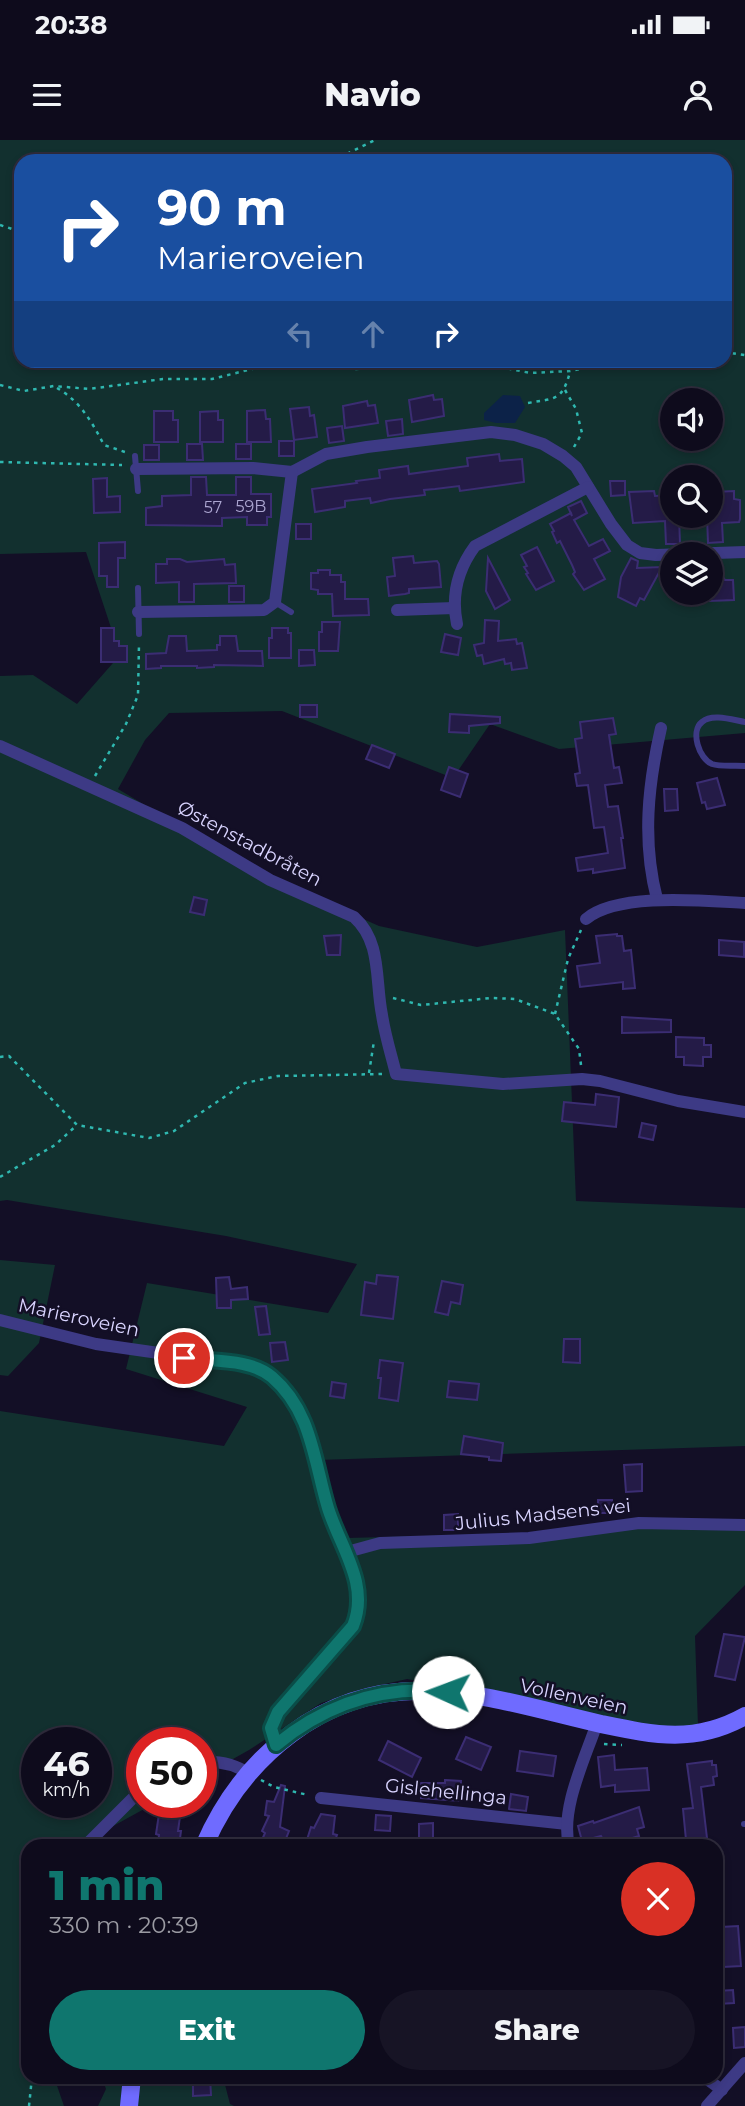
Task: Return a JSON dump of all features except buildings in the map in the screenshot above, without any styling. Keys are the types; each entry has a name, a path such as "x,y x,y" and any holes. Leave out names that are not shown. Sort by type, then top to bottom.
{"main road":[{"name":"Vollenveien","path":"207,1839 222,1809 276,1745 315,1717 338,1705 372,1695 435,1690 461,1693 651,1734 686,1735 714,1730 745,1716"},
{"path":"129,2106 131,2084"}],"street":[{"path":"136,464 292,472 326,454 491,432 515,435 543,444 576,467 627,545 640,553 656,555 745,552"},
{"path":"138,612 264,610 275,602 292,472"},
{"path":"457,624 454,608 457,582 464,561 475,545 588,487"},
{"path":"397,610 454,608"},
{"path":"657,899 649,848 648,809 649,785 661,728"},
{"name":"Østenstadbråten","path":"0,746 182,828 270,880 354,916 363,926 376,953 379,994 396,1074"},
{"path":"586,919 592,914 657,899 745,903"},
{"path":"396,1074 503,1084 582,1079 678,1101 745,1112"},
{"name":"Marieroveien","path":"0,1320 96,1344 249,1366 269,1374 288,1394 308,1430 330,1513 357,1583 359,1600 357,1618 349,1632 278,1712 271,1728 276,1745"},
{"name":"Julius Madsens vei","path":"347,1552 380,1543 529,1538 639,1523 745,1525"},
{"path":"568,1839 566,1824 572,1798 597,1723"},
{"path":"217,1763 249,1774"},
{"name":"Gislehellinga","path":"321,1798 566,1824"},
{"path":"92,1839 126,1805"},
{"path":"707,2106 745,2063"},
{"path":"714,2084 722,2090"}],"lane":[{"path":"136,464 138,491"},
{"path":"138,587 139,634"},
{"path":"275,602 291,611"},
{"path":"745,722 712,718 702,721 697,728 697,744 702,756 711,764 745,766"}],"path":[{"path":"346,154 375,140"},
{"path":"0,385 24,391 54,386 89,389 163,379 212,379 256,368"},
{"path":"506,368 530,373 586,368"},
{"path":"528,403 555,398 565,390 570,371"},
{"path":"54,386 71,396 89,418 104,445 136,464"},
{"path":"565,390 576,409 582,433 565,457"},
{"path":"0,462 136,464"},
{"path":"89,785 126,724 138,695 139,634"},
{"path":"555,1014 568,959 586,919"},
{"path":"379,994 421,1005 491,998 515,999 555,1014 579,1049 582,1079"},
{"path":"0,1057 9,1056 77,1125 149,1138 174,1131 245,1083 278,1076 396,1074"},
{"path":"0,1177 55,1145 77,1125"},
{"path":"249,1774 274,1787 321,1798"},
{"path":"29,2106 31,2084"}],"green space":[{"path":"0,140 745,140 745,733 559,749 490,724 453,778 282,711 169,713 145,740 118,789 255,871 379,926 477,947 565,930 576,1201 745,1208 745,1446 318,1460 347,1538 542,1533 745,1522 745,1585 695,1636 698,1726 652,1727 521,1699 407,1679 363,1689 321,1703 217,1768 217,1727 126,1727 128,1818 90,1839 21,1839 21,2084 56,2084 64,2106 0,2106 0,1411 224,1446 247,1407 126,1369 147,1283 328,1313 357,1264 226,1236 0,1201 0,676 33,675 77,704 120,655 86,552 0,554"},
{"path":"0,1260 55,1265 39,1343 8,1376 0,1375"},
{"path":"104,2084 225,2084 230,2104 234,2106 98,2106 106,2089"}],"water":[{"path":"503,395 520,396 525,407 515,423 484,420 484,413"}],"route":[{"path":"184,1358 257,1368 274,1378 288,1394 312,1440 324,1494 357,1583 359,1608 353,1626 278,1712 271,1728 276,1745 315,1717 359,1698 404,1691 448,1692"}]}
